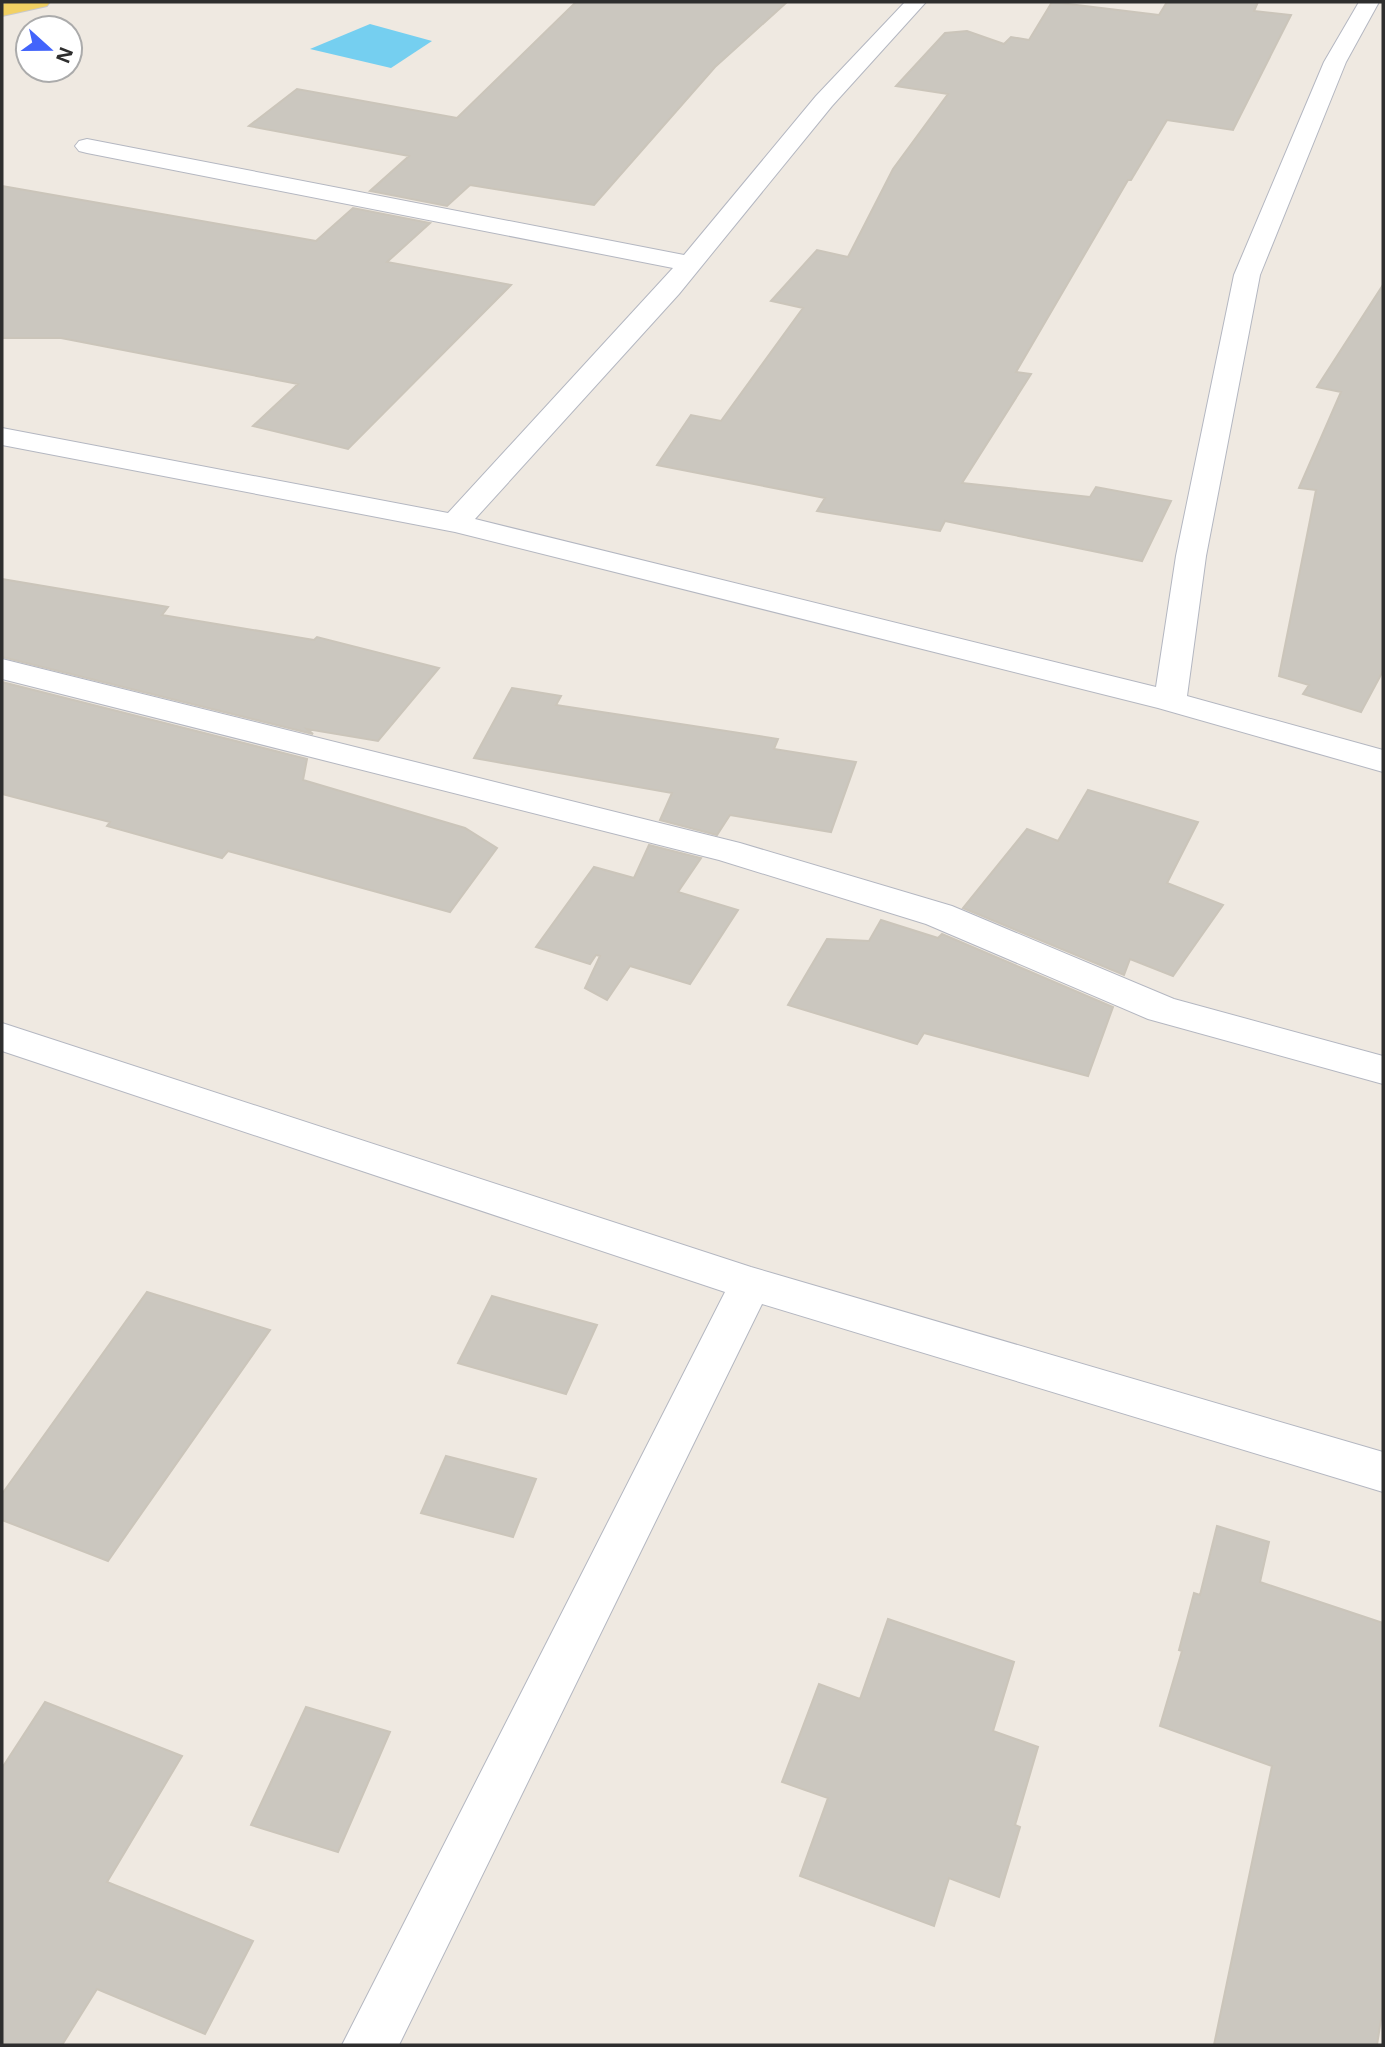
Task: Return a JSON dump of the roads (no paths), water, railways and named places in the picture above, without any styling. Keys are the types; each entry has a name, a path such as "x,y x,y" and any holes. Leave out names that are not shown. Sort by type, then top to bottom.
{"main road":[{"path":"2,10 40,2"}],"street":[{"path":"456,523 690,264 824,101 916,2"},
{"path":"1171,701 1191,556 1247,275 1335,62 1369,2"},
{"path":"87,146 690,264"},
{"path":"2,437 456,523 1171,701 1383,761"},
{"path":"2,669 727,851 939,915 1162,1009 1383,1070"},
{"path":"2,1037 751,1283 1383,1472"},
{"path":"370,2045 751,1283"}],"water":[{"path":"370,24 432,41 391,68 310,49"}]}
